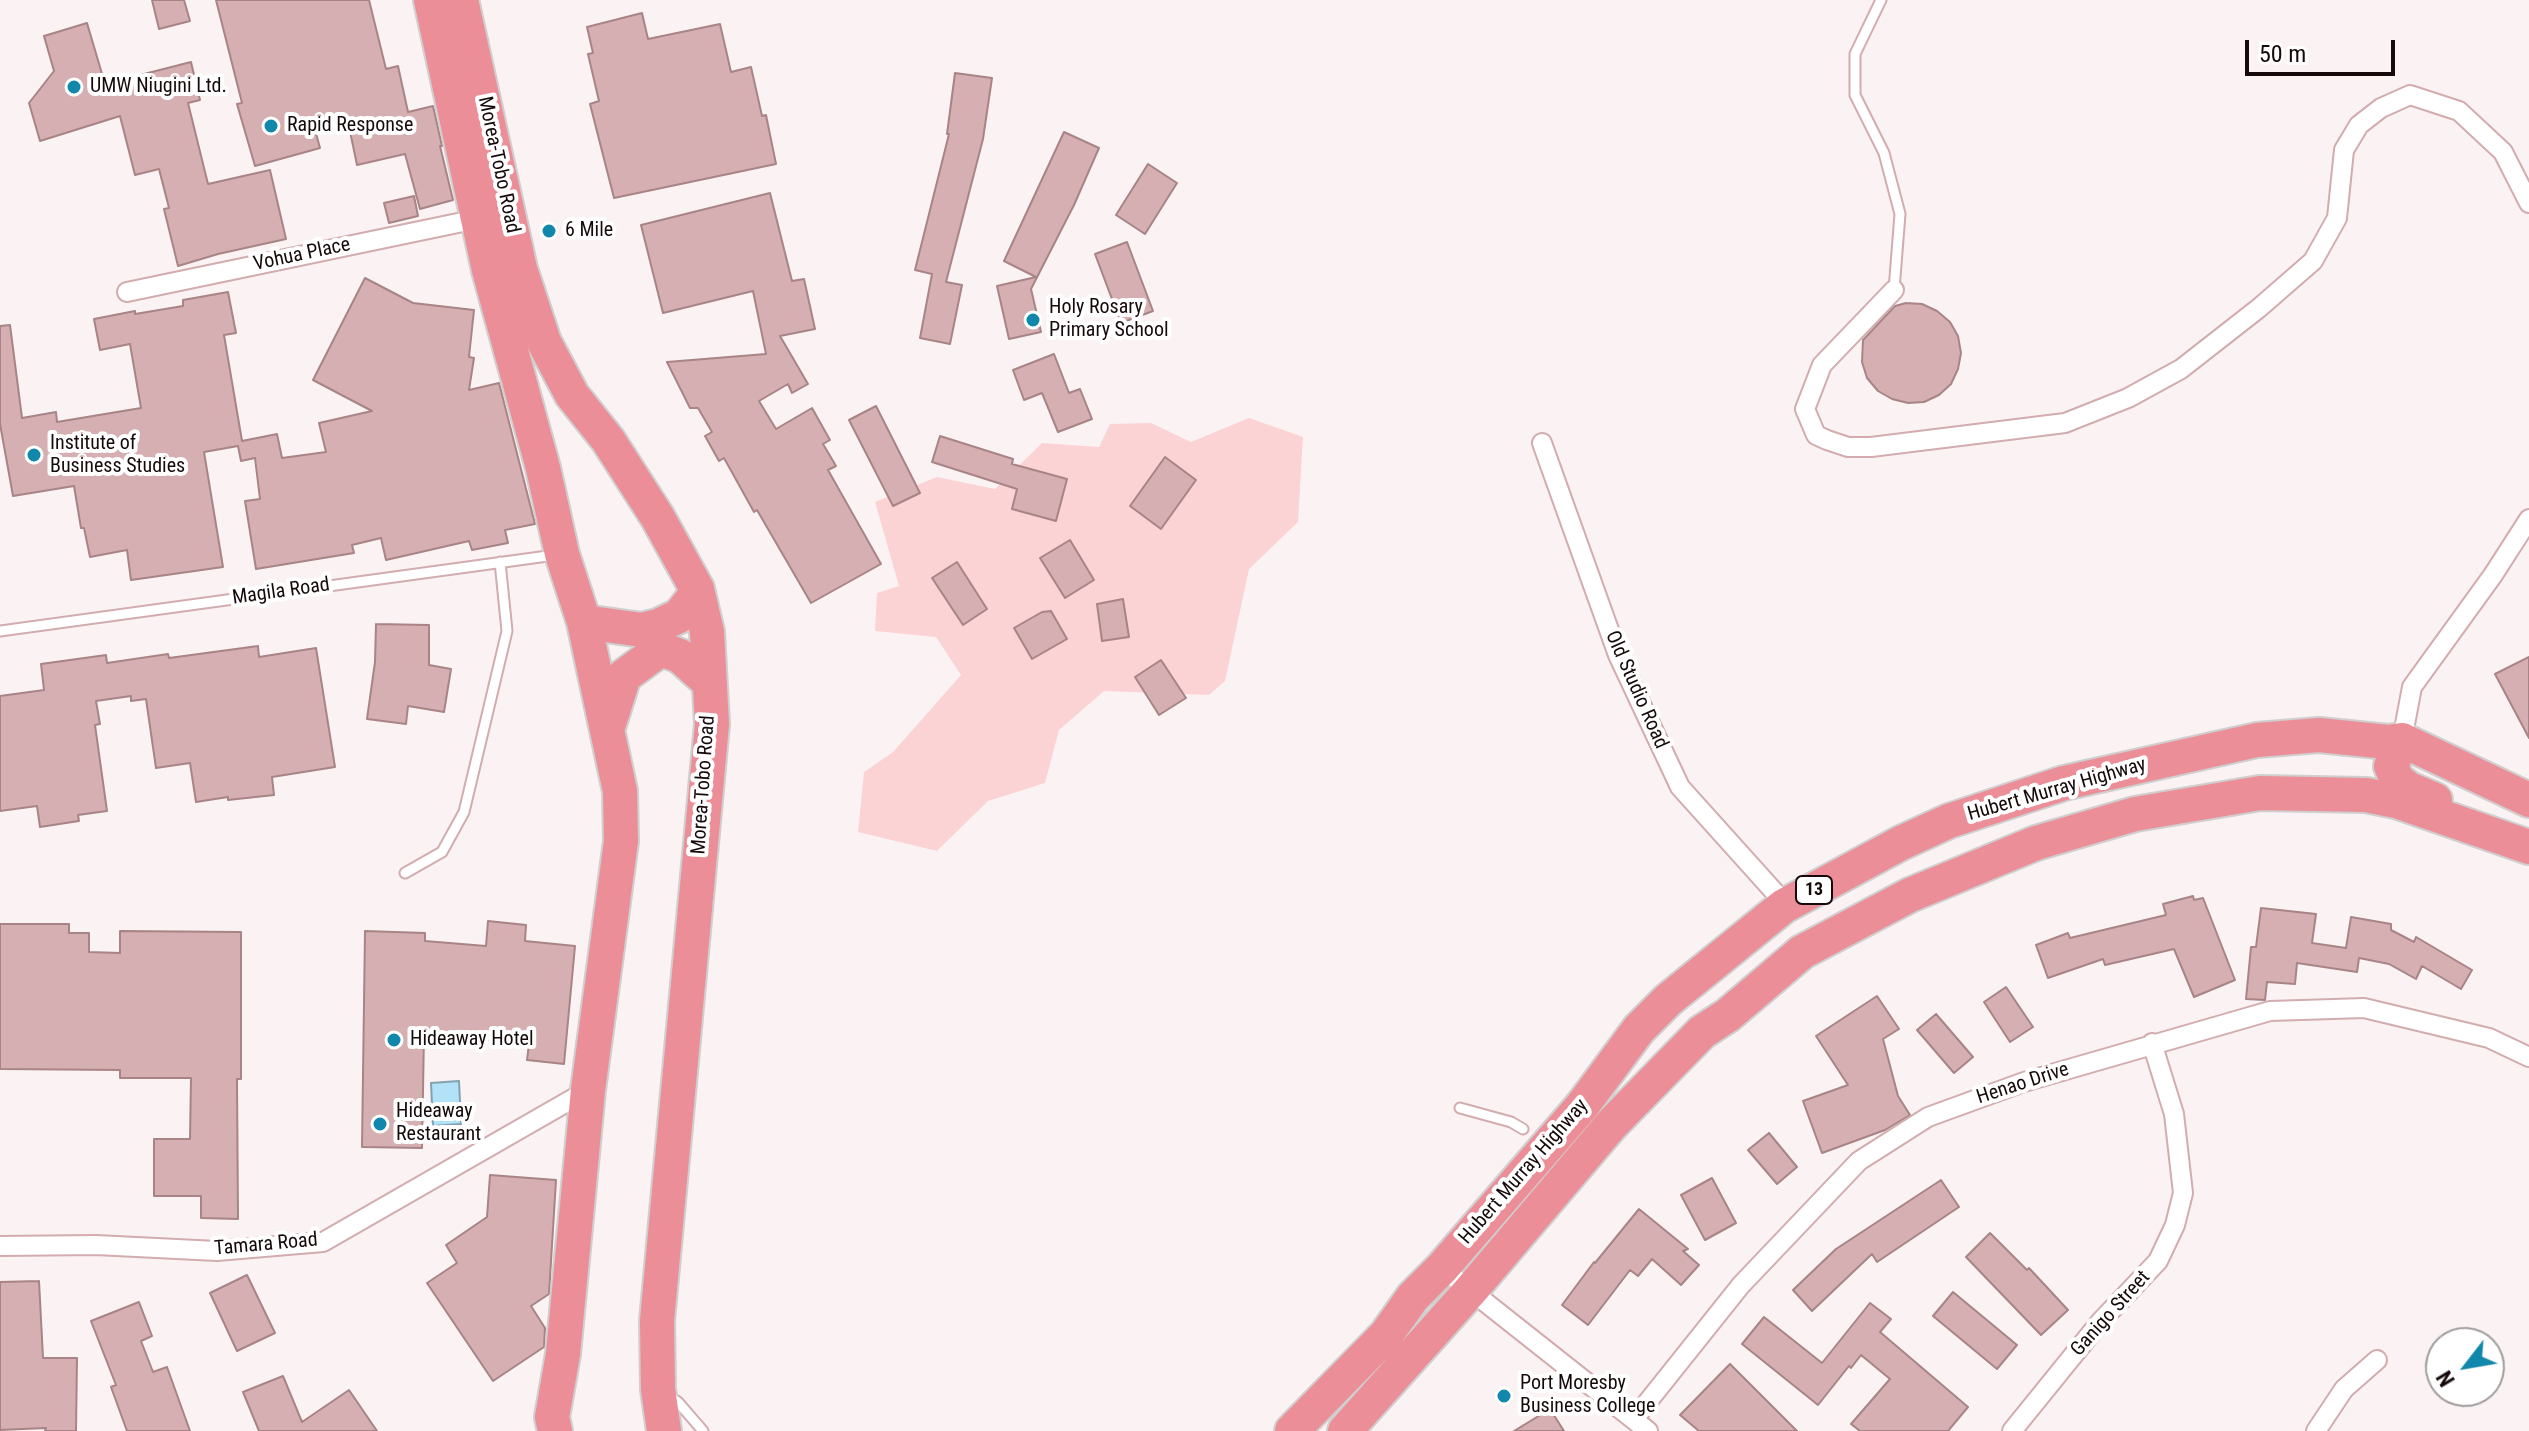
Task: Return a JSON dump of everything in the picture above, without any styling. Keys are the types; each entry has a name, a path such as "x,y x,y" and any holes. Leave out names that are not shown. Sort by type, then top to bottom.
{"highway":[{"name":"Morea-Tobo Road","path":"431,0 477,219 562,554 584,622 620,791 621,841 588,1090 563,1354 552,1426"},
{"name":"Morea-Tobo Road","path":"461,0 520,269 544,342 572,395 608,440 658,518 697,589 707,632 712,724 658,1297 658,1389 664,1431"},
{"path":"535,438 542,403 553,395 572,395"},
{"path":"584,622 642,630 658,626 679,616 697,589"},
{"path":"607,730 624,676 661,649 680,656 709,682"},
{"name":"Hubert Murray Highway","path":"1292,1431 1386,1335 1413,1297 1442,1268 1582,1106 1639,1029 1668,1000 1784,906 1901,843 1949,821 2064,783 2257,740 2319,735 2388,742 2402,740 2529,800"},
{"path":"2402,740 2391,766 2397,780 2409,789 2529,847"},
{"name":"Hubert Murray Highway","path":"1345,1431 1471,1290 1611,1125 1702,1032 1737,1008 1802,952 1910,895 2036,843 2121,818 2260,793 2366,795 2396,801 2529,847"}],"street":[{"path":"1894,290 1822,365 1805,409 1816,435 1848,447 1871,447 2065,423 2128,398 2181,369 2313,261 2337,218 2344,150 2359,125 2381,108 2410,95 2459,111 2503,152 2529,203"},
{"name":"Vohua Place","path":"127,292 477,219"},
{"name":"Old Studio Road","path":"1542,443 1618,655 1680,787 1784,906"},
{"path":"2402,740 2412,687 2493,575 2529,519"},
{"name":"Henao Drive","path":"1641,1425 1741,1285 1859,1161 1928,1117 2024,1082 2270,1011 2364,1008 2489,1038 2529,1057"},
{"name":"Ganigo Street","path":"2012,1431 2101,1321 2158,1261 2175,1225 2183,1193 2174,1114 2152,1043"},
{"name":"Tamara Road","path":"0,1246 96,1245 217,1251 323,1242 588,1090"},
{"path":"1442,1268 1641,1425"},
{"path":"2316,1431 2344,1389 2377,1360"}],"lane":[{"path":"1881,0 1855,54 1855,95 1884,153 1900,214 1894,290"},
{"name":"Magila Road","path":"0,631 562,554"},
{"path":"405,873 442,852 464,812 507,631 500,562"},
{"path":"1460,1108 1511,1122 1523,1129"},
{"path":"658,1389 678,1402 703,1431"}],"shaded area":[{"path":"1249,418 1303,437 1298,522 1249,569 1225,681 1209,695 1104,691 1059,730 1045,783 988,801 937,851 858,832 864,772 893,752 961,675 936,637 875,631 877,593 899,586 875,502 937,477 995,489 1042,443 1099,447 1110,424 1151,423 1191,442"}],"water":[{"path":"459,1081 461,1124 433,1126 431,1083"}],"building":[{"path":"152,0 184,0 190,21 159,29"},
{"path":"216,0 369,0 386,69 398,66 408,112 433,106 453,200 420,209 405,154 357,165 347,117 314,126 320,148 255,166 237,104 242,103"},
{"path":"642,13 648,39 720,24 731,72 751,67 762,116 766,115 776,164 614,198 590,104 599,101 588,54 593,53 587,27"},
{"path":"87,23 105,84 191,62 200,100 188,103 208,184 270,170 286,239 178,266 164,209 169,208 159,169 135,175 120,116 40,141 29,103 54,71 44,36"},
{"path":"955,73 992,78 983,139 946,282 962,285 950,344 920,338 932,274 915,270 949,134"},
{"path":"1064,132 1099,148 1031,289 1041,332 1009,339 997,286 1036,277 1004,261"},
{"path":"1148,164 1177,183 1145,234 1116,215"},
{"path":"770,193 792,281 804,279 815,329 780,336 808,384 792,393 788,384 759,401 776,429 812,408 830,440 823,444 836,466 828,470 881,564 811,603 724,458 719,461 705,436 712,432 698,408 690,408 667,362 766,354 753,291 663,313 641,225"},
{"path":"414,196 418,216 389,223 384,203"},
{"path":"1127,242 1153,311 1121,323 1095,254"},
{"path":"365,278 413,303 474,310 469,357 474,358 469,390 499,383 535,524 505,530 508,543 472,550 469,541 386,560 381,538 352,545 354,553 256,569 245,501 260,499 255,458 241,461 238,446 204,452 223,567 131,580 127,550 90,557 84,528 81,528 74,486 13,496 0,424 0,326 10,325 22,418 56,412 57,422 141,408 130,344 100,350 94,319 183,306 183,300 228,292 236,333 224,335 242,441 277,434 282,458 326,452 319,423 372,411 313,380"},
{"path":"1922,304 1937,311 1950,322 1958,336 1961,353 1951,384 1939,395 1924,402 1908,403 1878,391 1867,378 1862,362 1863,340 1895,306"},
{"path":"1054,354 1069,393 1080,389 1092,419 1058,432 1042,393 1024,400 1013,370"},
{"path":"876,406 920,493 893,506 849,420"},
{"path":"940,436 1013,459 1012,464 1067,479 1056,521 1012,509 1017,489 932,462"},
{"path":"1165,457 1196,480 1161,529 1130,506"},
{"path":"1070,540 1094,580 1065,598 1040,558"},
{"path":"957,562 987,609 963,625 932,578"},
{"path":"1123,599 1129,637 1102,641 1097,604"},
{"path":"1051,611 1067,639 1032,659 1014,628 1042,612"},
{"path":"376,624 429,625 429,665 451,669 444,712 408,706 406,724 367,719 375,662"},
{"path":"258,646 259,657 316,648 335,767 272,777 274,795 196,802 190,763 156,768 146,699 131,701 131,696 96,701 100,724 95,725 107,811 78,815 79,821 40,827 37,806 0,811 0,696 44,690 41,664 106,655 107,663 168,654 169,658"},
{"path":"2529,657 2529,738 2495,674"},
{"path":"1161,660 1186,698 1159,715 1135,677"},
{"path":"2193,896 2194,900 2203,898 2235,980 2194,997 2174,949 2105,965 2103,959 2048,978 2036,945 2068,933 2070,938 2166,915 2163,904"},
{"path":"2261,908 2316,914 2312,943 2346,948 2351,917 2391,924 2391,930 2414,942 2416,937 2472,970 2461,989 2422,966 2416,979 2389,964 2359,958 2357,972 2297,963 2295,984 2267,982 2265,1000 2246,999 2251,947 2256,947"},
{"path":"488,921 526,925 525,941 575,946 564,1064 527,1060 529,1044 424,1034 422,1148 362,1147 365,931 425,933 425,941 486,946"},
{"path":"0,924 69,924 69,933 89,933 89,952 120,953 120,931 241,932 241,1079 237,1079 238,1219 201,1218 201,1196 154,1196 154,1139 190,1139 191,1078 120,1078 120,1070 0,1069"},
{"path":"2006,987 2033,1027 2010,1042 1984,1002"},
{"path":"1877,996 1899,1029 1883,1039 1898,1096 1910,1115 1885,1130 1822,1153 1803,1101 1848,1085 1816,1036"},
{"path":"1936,1014 1973,1057 1954,1073 1917,1030"},
{"path":"1769,1133 1797,1167 1777,1184 1748,1150"},
{"path":"490,1175 556,1180 549,1294 531,1306 545,1328 544,1347 493,1381 427,1283 457,1263 446,1245 487,1217"},
{"path":"1712,1178 1736,1223 1705,1240 1681,1195"},
{"path":"1941,1180 1959,1207 1877,1262 1872,1254 1812,1311 1793,1290 1836,1249"},
{"path":"1639,1209 1688,1249 1683,1251 1699,1265 1681,1285 1652,1259 1638,1276 1630,1270 1588,1325 1562,1305"},
{"path":"1990,1233 2027,1270 2029,1268 2068,1310 2041,1335 1966,1257"},
{"path":"247,1275 275,1333 237,1351 210,1293"},
{"path":"39,1281 43,1358 77,1358 76,1431 45,1431 46,1428 0,1430 0,1282"},
{"path":"1953,1292 2017,1345 1997,1369 1933,1316"},
{"path":"139,1302 152,1336 141,1341 153,1372 167,1367 190,1431 127,1431 111,1387 116,1385 91,1321"},
{"path":"1870,1303 1891,1319 1880,1332 1968,1407 1948,1431 1860,1431 1851,1424 1890,1379 1861,1355 1818,1405 1742,1344 1764,1317 1822,1363"},
{"path":"1730,1364 1797,1431 1699,1431 1680,1415"},
{"path":"283,1376 302,1422 349,1390 377,1431 259,1431 243,1392"},
{"path":"1550,1409 1564,1431 1514,1431"}],"place":[{"name":"UMW Niugini Ltd.","path":"74,87"},
{"name":"Rapid Response","path":"271,126"},
{"name":"6 Mile","path":"549,231"},
{"name":"Holy Rosary Primary School","path":"1033,320"},
{"name":"Institute of Business Studies","path":"34,455"},
{"name":"Hideaway Hotel","path":"394,1040"},
{"name":"Hideaway Restaurant","path":"380,1124"},
{"name":"Port Moresby Business College","path":"1504,1396"}]}
